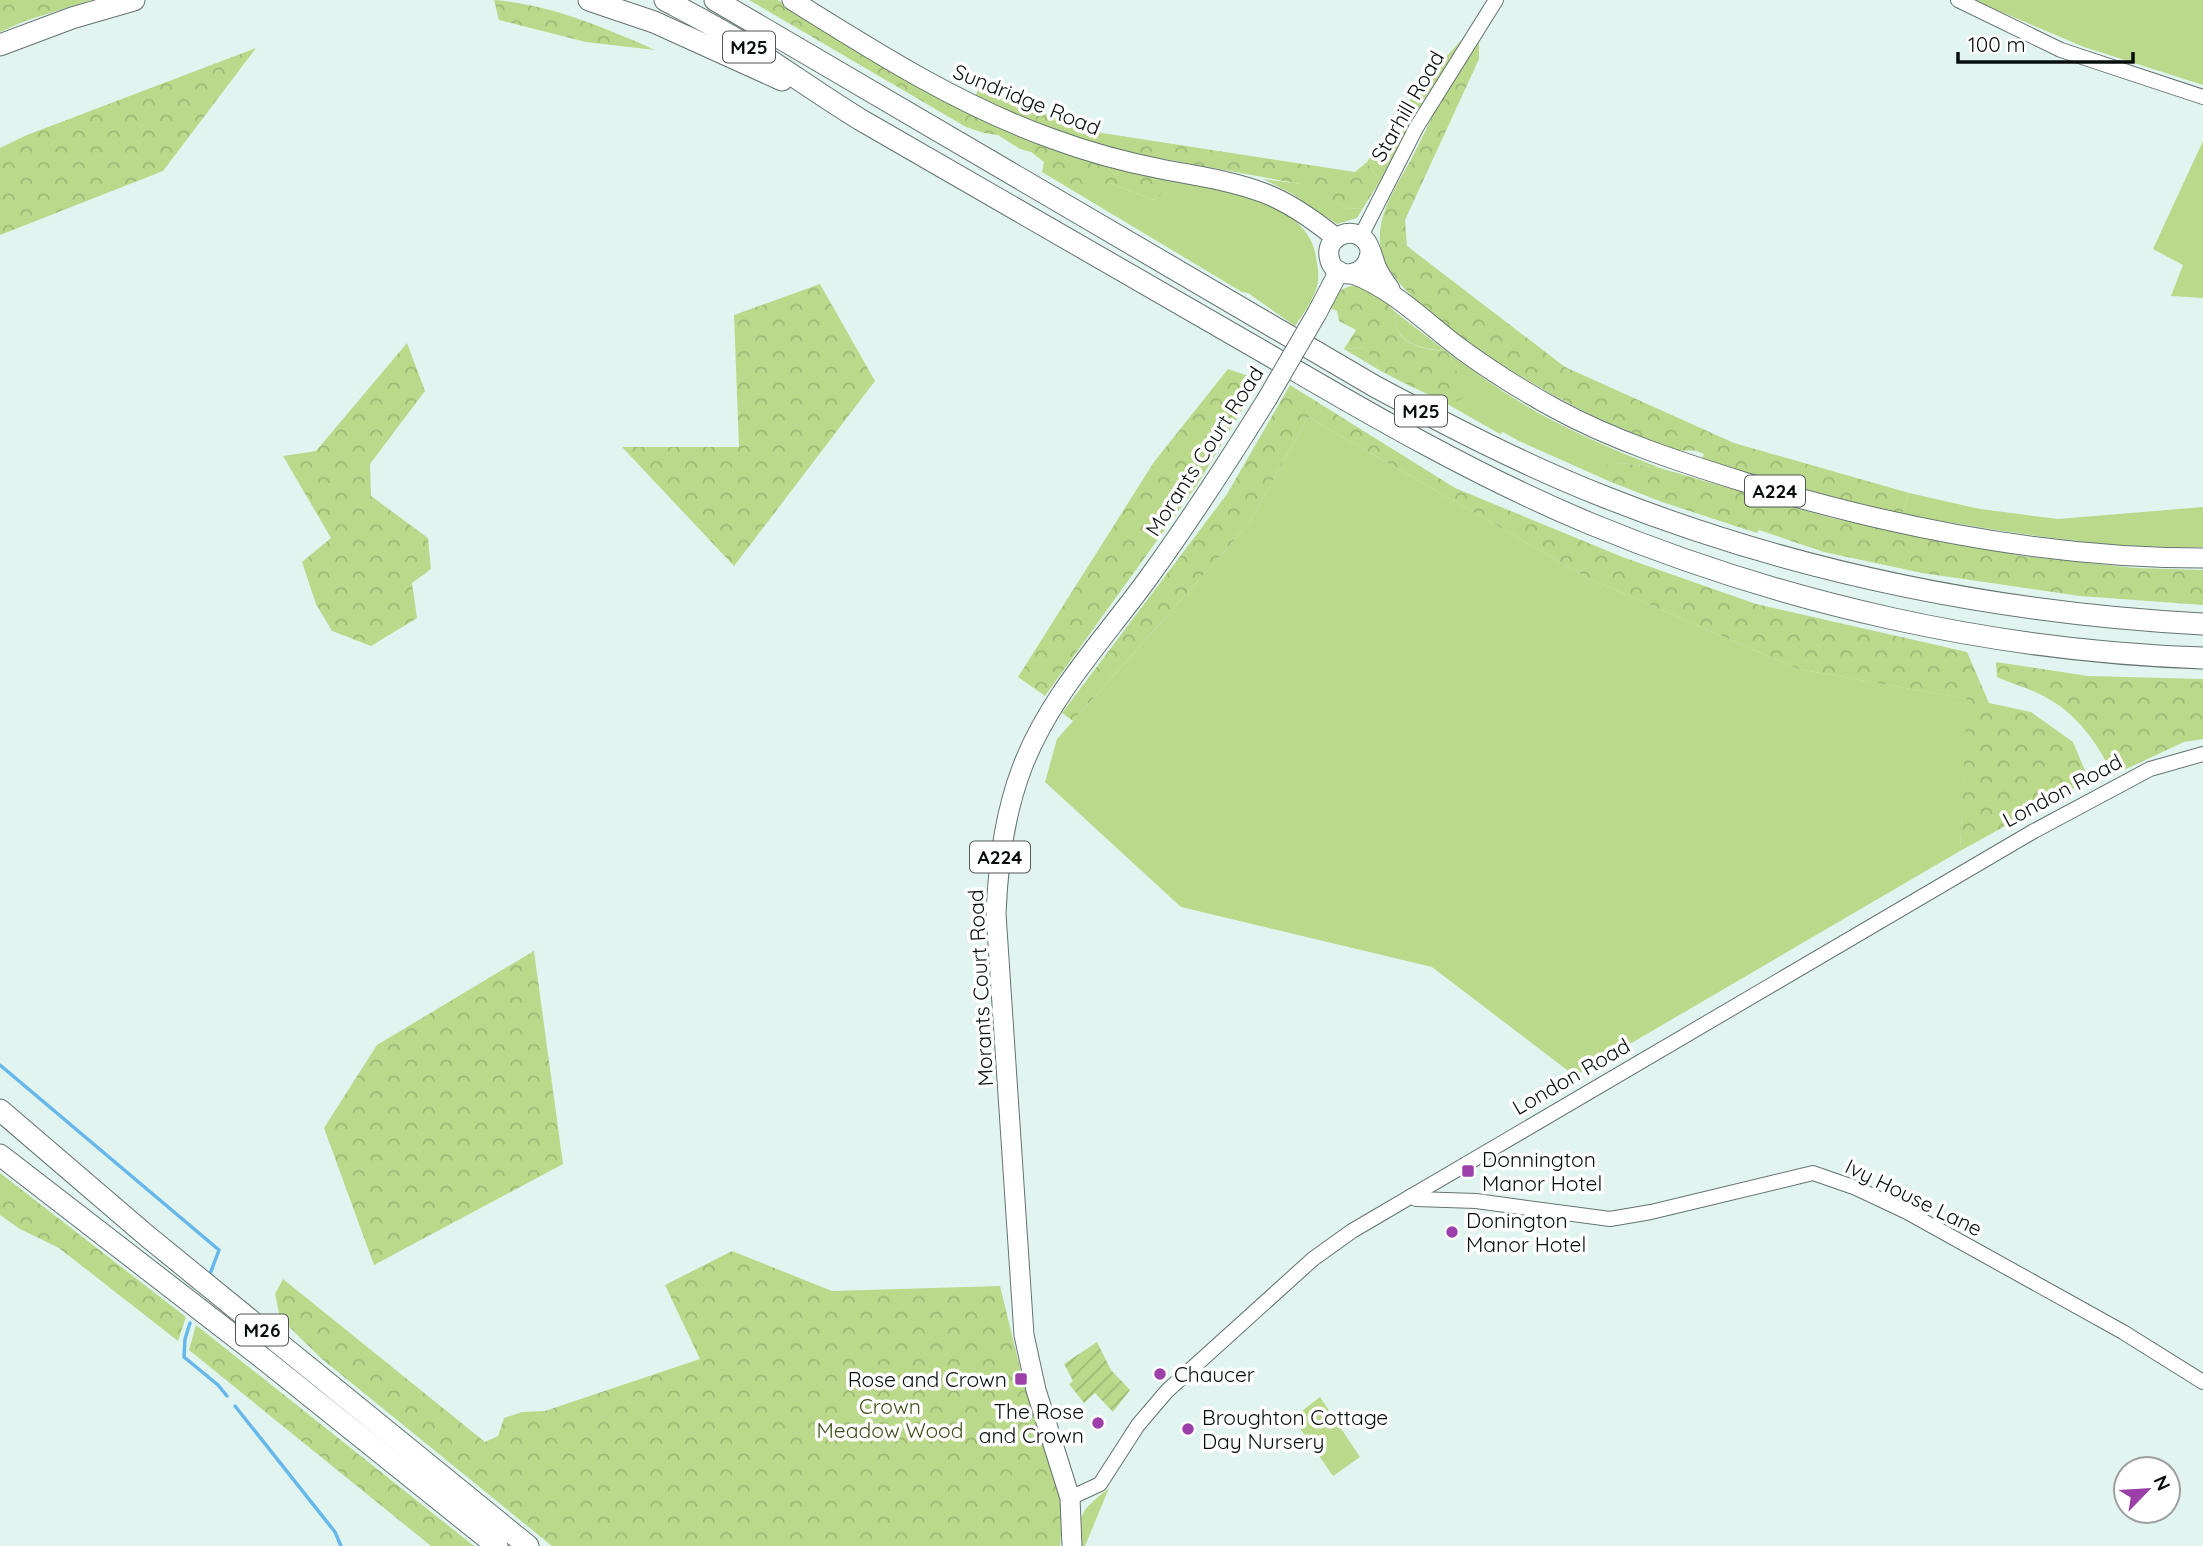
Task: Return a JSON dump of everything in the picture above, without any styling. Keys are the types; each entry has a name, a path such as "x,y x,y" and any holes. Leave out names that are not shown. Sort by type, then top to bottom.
{"highway":[{"path":"0,45 72,18 134,0"},
{"name":"M25","path":"589,0 654,22 829,100"},
{"name":"M25","path":"666,0 751,48 829,100 1071,243 1378,419 1506,487 1601,528 1670,555 1753,582 1844,608 1912,623 2060,647 2122,654 2203,658"},
{"name":"M25","path":"715,0 1365,380 1488,445 1603,497 1787,559 1909,588 2032,609 2203,624"},
{"name":"M26","path":"0,1110 157,1244 528,1546"},
{"name":"M26","path":"0,1155 284,1375 497,1546"}],"main road":[{"name":"Sundridge Road","path":"792,0 937,87 986,111 1053,139 1111,158 1219,178 1265,193 1301,212 1336,238"},
{"path":"1348,233 1365,244 1368,263 1364,268 1346,273 1334,267 1328,255 1331,243 1336,238 1348,233"},
{"name":"A224","path":"1365,244 1377,270 1393,294"},
{"name":"A224","path":"1346,273 1393,294 1462,350 1557,409 1608,434 1694,467 1853,512 2000,541 2156,558 2203,558"},
{"name":"Morants Court Road","path":"1070,1498 1036,1390 1024,1335 996,914 1003,836 1023,766 1052,708 1214,485 1317,313 1346,273"},
{"name":"A224","path":"1070,1498 1072,1546"}],"street":[{"name":"Starhill Road","path":"1365,244 1416,128 1496,0"},
{"path":"1958,0 2061,50 2203,97"},
{"name":"London Road","path":"1070,1498 1100,1484 1138,1425 1167,1391 1313,1259 1352,1231 2034,831 2150,769 2203,754"},
{"name":"Ivy House Lane","path":"1411,1196 1416,1199 1476,1200 1611,1219 1812,1173 1856,1188 1907,1212 2123,1332 2203,1382"}],"green space":[{"path":"0,0 91,0 0,32"},
{"path":"494,0 556,12 596,25 655,50 586,42 499,20"},
{"path":"749,0 778,0 893,70 1174,179 1168,189 1154,200 1109,183 1089,190 1073,189 1042,172 1044,162 1031,152 1020,149 998,135 966,127"},
{"path":"1973,0 2203,0 2203,85 2084,47"},
{"path":"1466,35 1412,119 1380,181 1367,162 1421,84"},
{"path":"1479,42 1479,59 1405,220 1407,246 1565,367 1734,443 1909,493 1902,514 1727,467 1702,459 1704,454 1700,452 1672,449 1589,414 1481,351 1414,299 1392,273 1381,250 1381,224 1390,199 1444,94"},
{"path":"256,48 163,171 0,235 0,148 27,135"},
{"path":"979,89 988,95 1036,111 1026,119 975,96"},
{"path":"1036,111 1102,133 1355,172 1367,162 1380,181 1363,208 1349,209 1300,184 1132,153 1069,138 1026,119"},
{"path":"2203,141 2203,298 2171,296 2183,265 2153,249"},
{"path":"1042,172 1057,178 1109,183 1154,200 1174,179 1237,194 1279,210 1297,222 1309,238 1318,273 1312,299 1295,326 1248,293 1242,292"},
{"path":"1263,179 1301,184 1349,209 1363,208 1357,218 1337,224 1291,193"},
{"path":"820,284 875,381 734,566 622,447 739,447 734,315"},
{"path":"1353,285 1371,290 1385,301 1394,311 1398,331 1410,343 1426,349 1446,351 1461,380 1469,388 1468,397 1456,401 1442,401 1379,370 1365,347 1344,349 1356,330 1339,321 1337,311 1330,308 1341,290"},
{"path":"1394,311 1446,351 1417,346 1403,337 1398,331"},
{"path":"407,343 425,391 370,464 371,496 428,538 431,569 412,583 417,618 371,646 332,631 316,604 302,562 331,538 283,456 316,451"},
{"path":"1365,347 1379,370 1344,349"},
{"path":"1446,351 1537,412 1588,438 1660,468 1621,463 1607,465 1611,482 1503,432 1500,434 1442,401 1456,401 1457,394 1455,369"},
{"path":"1228,369 1260,380 1197,485 1045,696 1018,677 1154,462"},
{"path":"1290,385 1455,488 1625,558 1756,604 1967,652 1989,703 2031,712 2073,742 2089,780 1960,851 1967,699 1798,669 1588,578 1308,417 1248,525 1073,721 1062,713 1227,494"},
{"path":"1308,417 1588,578 1798,669 1968,699 1960,851 1575,1076 1432,967 1181,907 1045,782 1057,739 1248,525"},
{"path":"1621,463 1660,468 1831,518 2022,556 2135,568 2203,570 2203,605 2080,596 1922,573 1824,552 1662,502 1611,482 1606,464"},
{"path":"1909,493 1980,509 2058,519 2203,507 2203,547 2127,546 2089,542 2014,533 1902,514"},
{"path":"1996,662 2088,676 2203,679 2203,739 2184,742 2113,775 2094,741 2078,722 2047,698 1997,677"},
{"path":"534,951 563,1164 374,1265 324,1128 377,1045"},
{"path":"0,1173 186,1317 178,1341 59,1248 20,1229 0,1215"},
{"name":"Crown Meadow Wood","path":"732,1251 832,1291 1000,1286 1026,1392 1047,1445 1063,1512 1060,1546 552,1546 322,1359 280,1318 275,1294 283,1279 485,1442 498,1436 504,1418 522,1412 545,1411 700,1359 665,1285"},
{"path":"196,1325 474,1546 431,1546 189,1350"},
{"path":"1097,1342 1111,1370 1130,1390 1113,1412 1095,1393 1084,1403 1069,1384 1073,1381 1064,1364"},
{"path":"1320,1397 1360,1457 1333,1476 1293,1418"},
{"path":"1109,1488 1085,1546 1079,1546 1084,1512"}],"waterway":[{"path":"0,1065 219,1250 210,1274"},
{"path":"190,1323 185,1339 184,1357 218,1385 227,1396"},
{"path":"235,1406 335,1532 341,1546"}],"place":[{"name":"Donnington Manor Hotel","path":"1468,1171"},
{"name":"Donington Manor Hotel","path":"1452,1232"},
{"name":"Chaucer","path":"1160,1374"},
{"name":"Rose and Crown","path":"1021,1379"},
{"name":"The Rose and Crown","path":"1098,1423"},
{"name":"Broughton Cottage Day Nursery","path":"1188,1429"}]}
